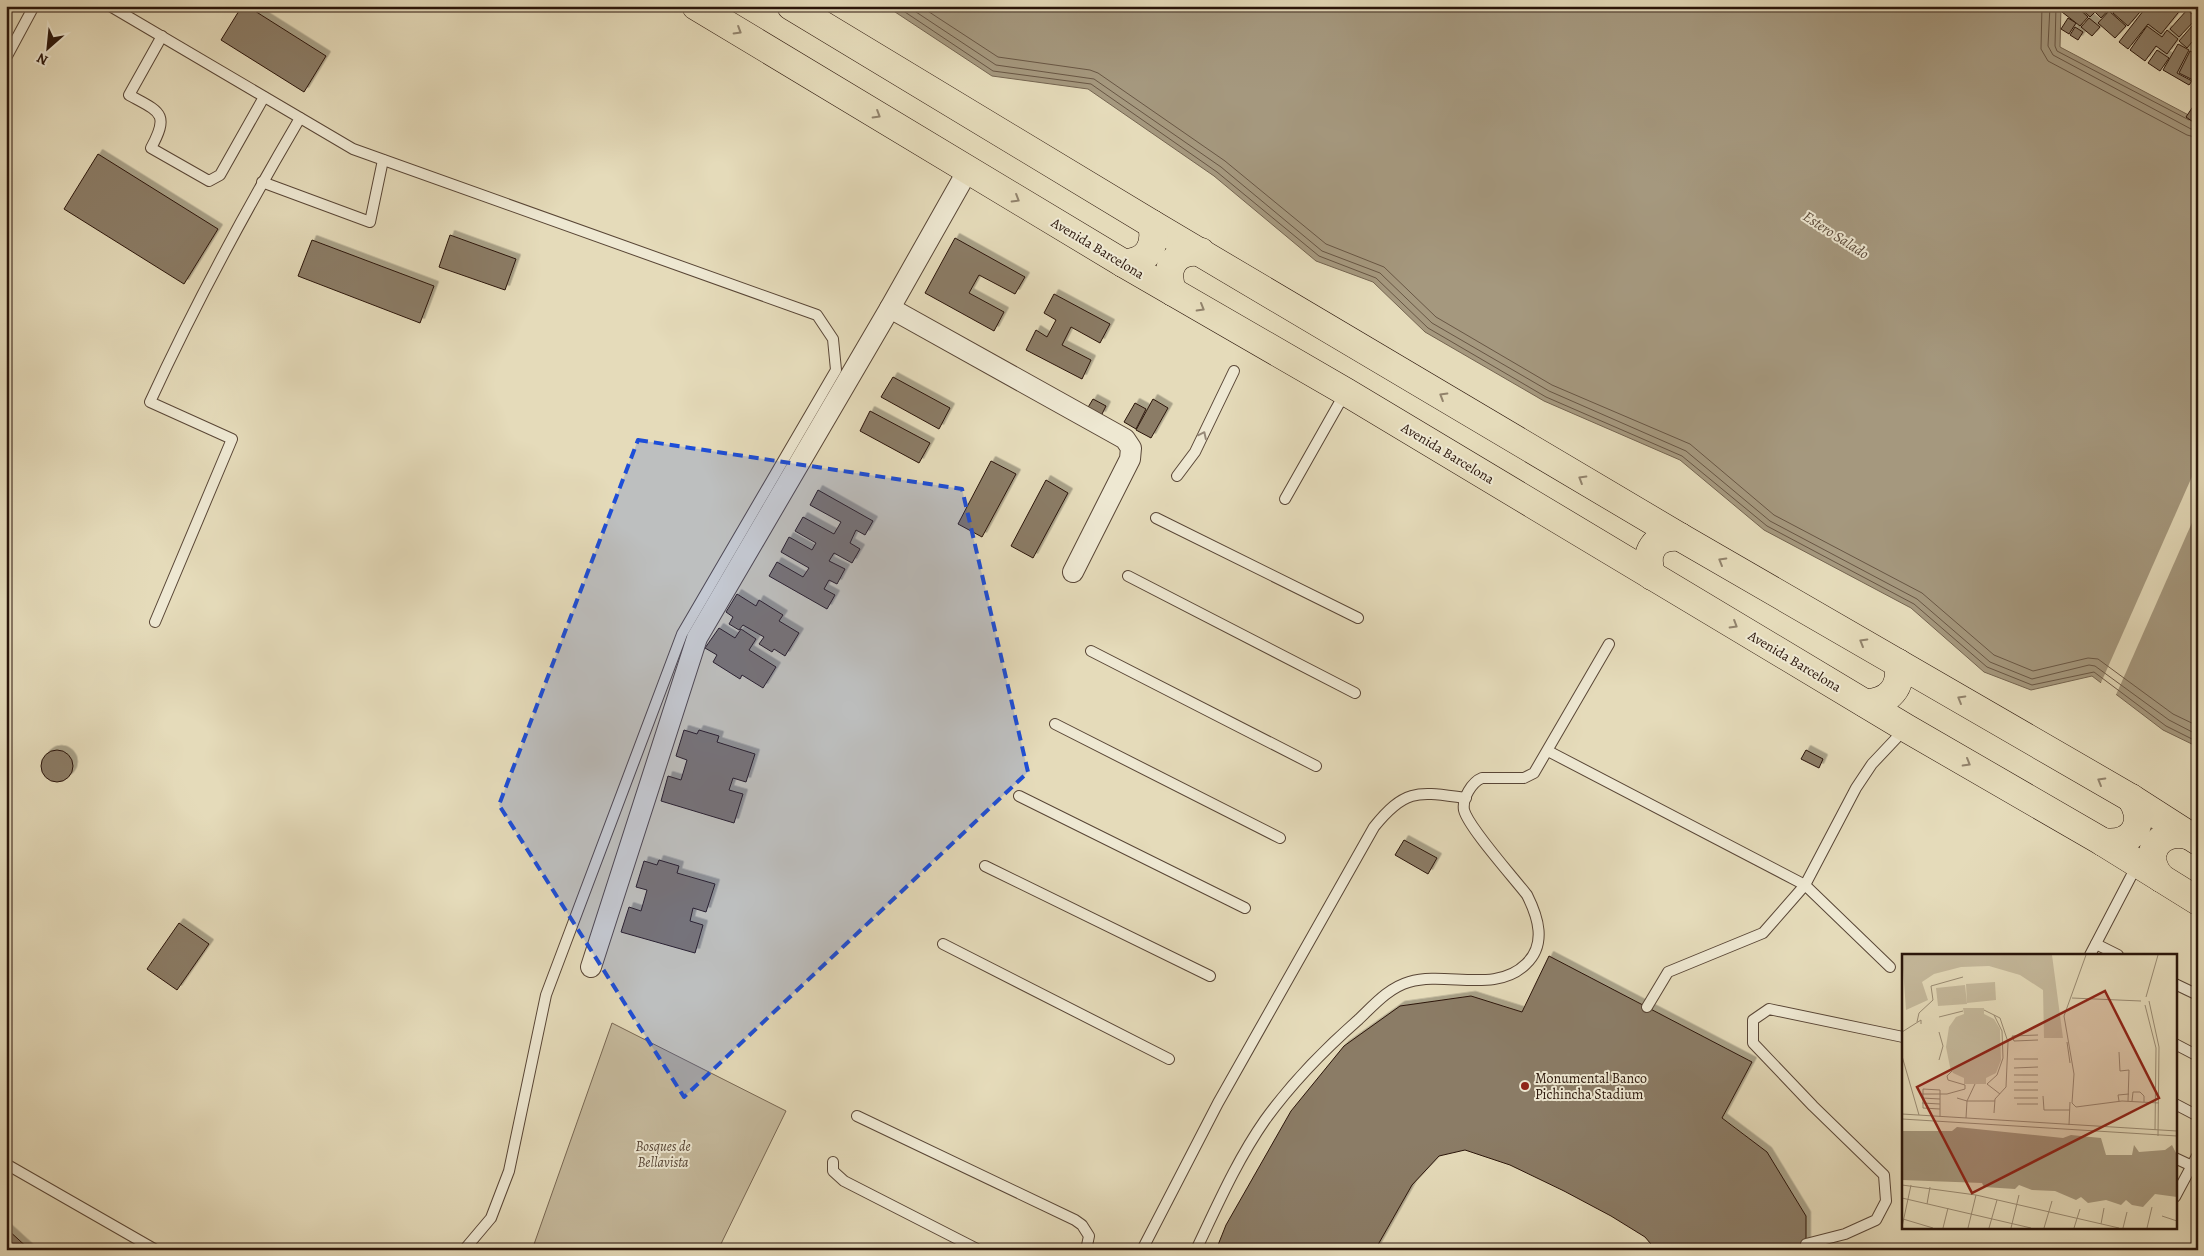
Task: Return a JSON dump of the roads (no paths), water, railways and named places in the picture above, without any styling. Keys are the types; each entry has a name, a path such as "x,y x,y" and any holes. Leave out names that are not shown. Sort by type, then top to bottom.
{"main road":[{"name":"Avenida Barcelona","path":"696,6 1123,263 1346,392 1906,728 2103,842 2198,901"},
{"path":"792,6 1152,224 1680,537 2131,798 2193,838"},
{"path":"1123,263 1140,260 1147,254 1152,247 1155,236 1152,224"},
{"path":"1173,292 1168,281 1169,270 1175,260 1182,254 1192,251 1201,252"},
{"path":"1618,554 1633,552 1644,541 1647,532 1646,522 1641,513"},
{"path":"1652,576 1648,566 1648,556 1653,546 1670,536 1680,537"},
{"path":"1865,703 1876,703 1894,691 1900,672 1898,662"},
{"path":"1906,728 1905,708 1909,699 1924,687 1936,684"},
{"path":"2103,842 2114,844 2126,840 2134,832 2138,824 2139,815 2131,798"},
{"path":"2161,878 2155,871 2152,863 2155,845 2161,838 2169,834 2178,833 2193,838"}],"street":[{"path":"591,968 697,638 890,308 968,170"},
{"path":"890,308 1125,438 1131,448 1130,460 1073,572"}],"lane":[{"path":"6,58 34,6"},
{"path":"110,6 353,149 817,315 833,339 836,370 682,634 546,995 509,1171 491,1218 464,1250"},
{"path":"162,36 130,95 156,110 161,120 161,130 151,148 209,181 220,175 264,97"},
{"path":"155,622 232,439 150,402 184,329 262,182 300,118"},
{"path":"262,182 370,222 383,160"},
{"path":"1177,476 1195,452 1234,371"},
{"path":"1285,499 1346,392"},
{"path":"1156,518 1358,618"},
{"path":"1128,576 1355,693"},
{"path":"1196,1250 1229,1180 1270,1114 1341,1035 1385,995 1398,986 1411,982 1490,979 1507,976 1528,963 1536,951 1540,940 1539,927 1532,905 1527,895 1472,825 1464,811 1466,798 1473,783 1482,778 1516,779 1530,776 1539,768 1609,644"},
{"path":"1091,651 1316,766"},
{"path":"1055,724 1280,838"},
{"path":"1647,1007 1668,972 1762,933 1805,885 1856,788 1872,764 1906,728"},
{"path":"1548,751 1805,885 1890,967"},
{"path":"1142,1250 1218,1103 1374,827 1387,811 1404,797 1430,793 1466,798"},
{"path":"1019,796 1245,908"},
{"path":"2091,954 2138,864"},
{"path":"984,866 1210,976"},
{"path":"943,944 1169,1059"},
{"path":"2096,944 2116,954"},
{"path":"2176,985 2198,996"},
{"path":"1806,1244 1845,1234 1876,1220 1886,1201 1884,1175 1813,1106 1753,1043 1753,1020 1769,1009 1902,1037"},
{"path":"2176,1045 2198,1056"},
{"path":"2176,1105 2198,1116"},
{"path":"857,1116 1075,1220 1082,1225 1089,1236 1086,1250"},
{"path":"2176,1195 2198,1154"},
{"path":"2176,1158 2192,1166"},
{"path":"833,1162 833,1171 844,1181 980,1250"},
{"path":"6,1164 156,1250"}],"water":[{"name":"Estero Salado","path":"886,6 2061,6 2060,47 2198,120 2198,747 2163,730 2092,676 2031,690 1984,672 1911,608 1764,530 1680,460 1544,401 1425,332 1373,282 1316,261 1214,176 1088,89 992,76"}],"place":[{"name":"Monumental Banco Pichincha Stadium","path":"1525,1086"}],"park label":[{"name":"Bosques de Bellavista","path":"663,1154"}]}
